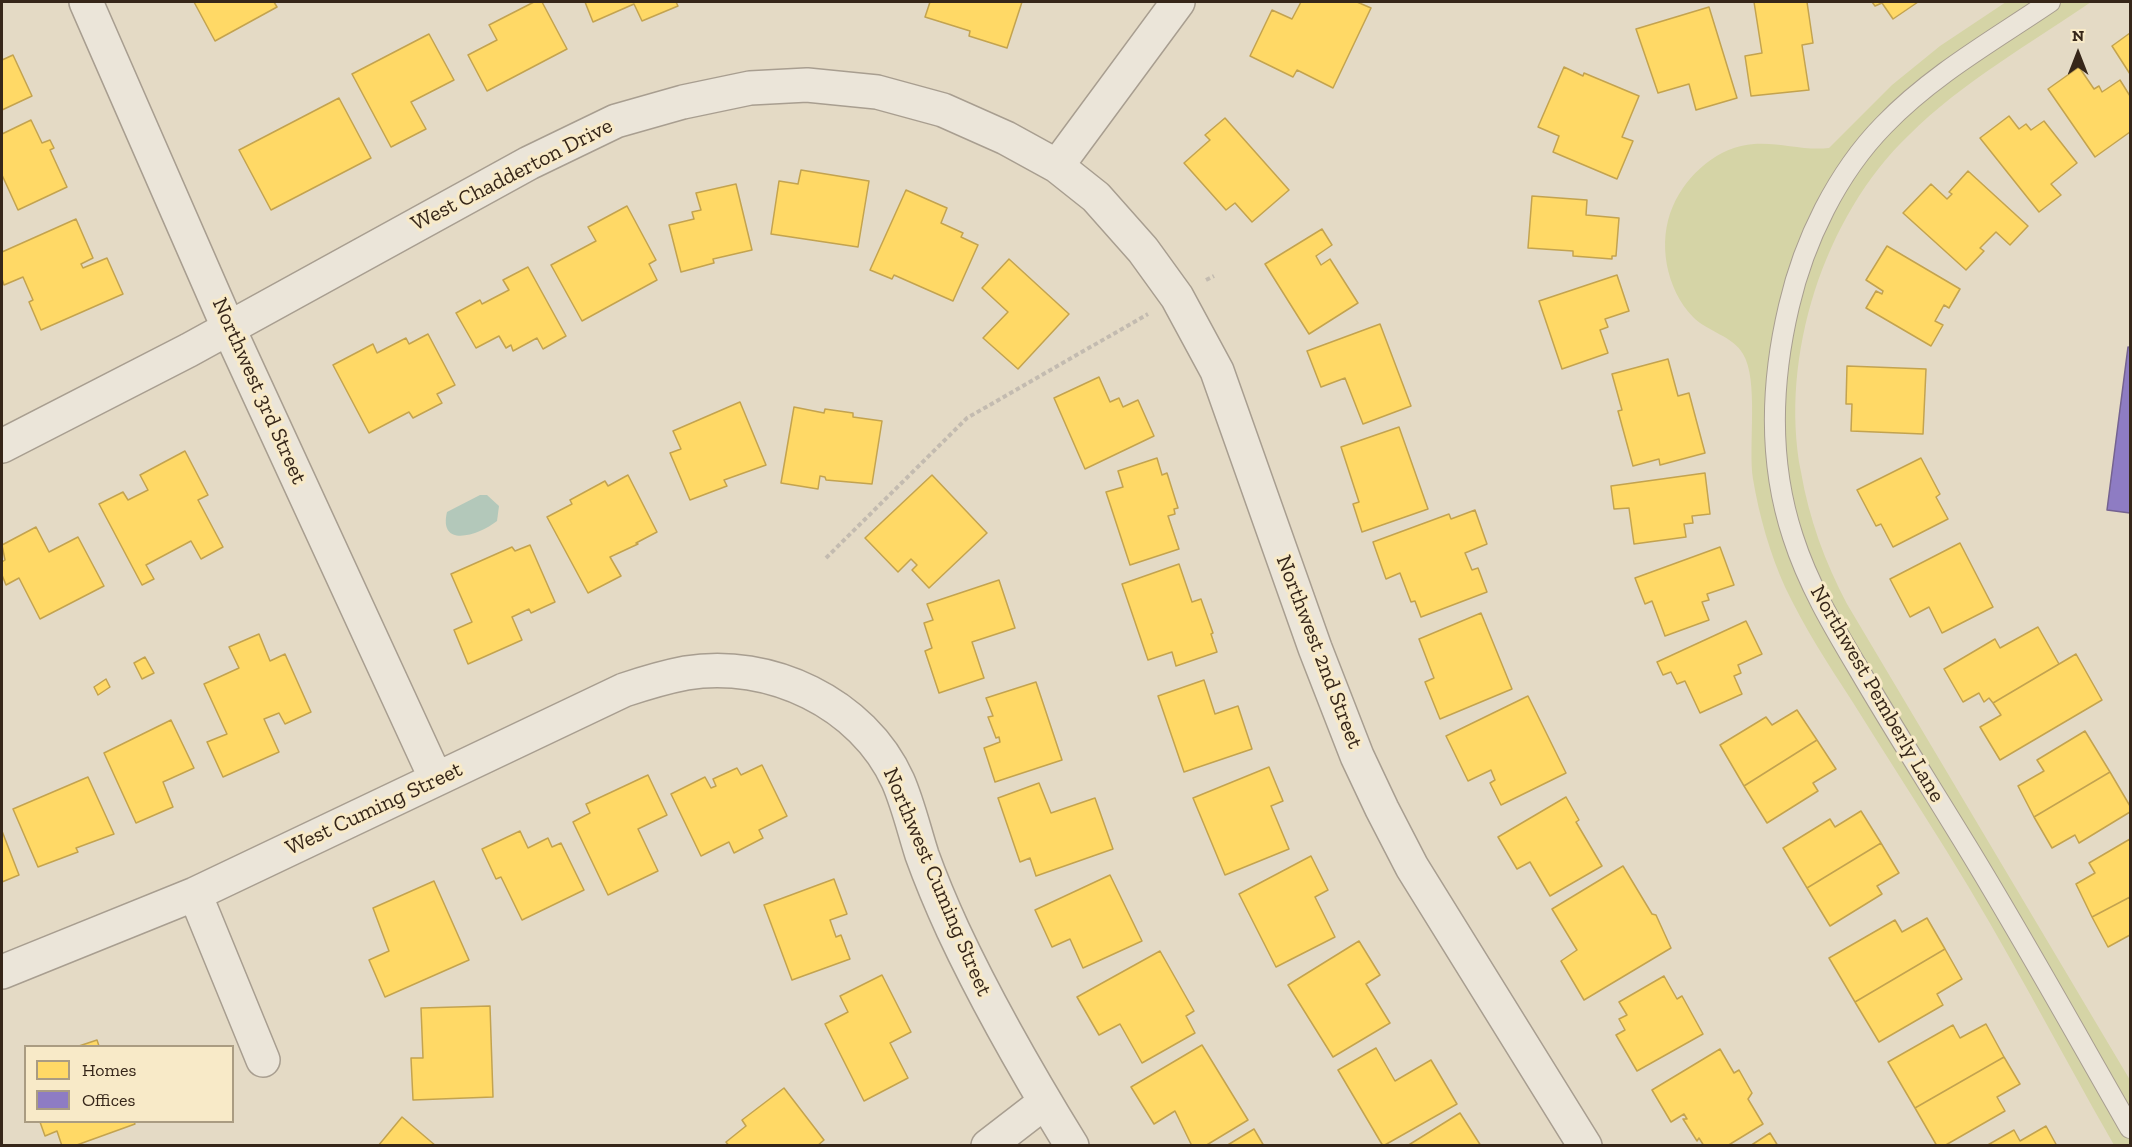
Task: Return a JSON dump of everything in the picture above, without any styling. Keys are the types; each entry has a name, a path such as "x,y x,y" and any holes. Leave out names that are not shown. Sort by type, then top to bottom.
{"street":[{"name":"Northwest 3rd Street","path":"86,2 228,327 436,779"},
{"path":"1057,166 1178,2"},
{"name":"West Chadderton Drive","path":"2,446 228,327 529,163 616,121 683,102 750,88 807,85 877,92 943,110 1005,138 1057,166"},
{"name":"Northwest 2nd Street","path":"1057,166 1096,197 1143,250 1177,297 1217,371 1315,648 1357,756 1412,867 1585,1146"},
{"name":"West Cuming Street","path":"2,972 195,894 624,690 687,673 721,671 752,673"},
{"name":"Northwest Cuming Street","path":"752,673 780,681 824,699 851,718 875,743 897,780 923,858 953,929 993,1010 1072,1146"},
{"path":"195,894 263,1060"},
{"path":"988,1146 1045,1102"}],"lane":[{"name":"Northwest Pemberly Lane","path":"2050,2 1937,78 1883,126 1844,176 1815,228 1794,282 1778,353 1774,418 1776,453 1792,536 1827,615 1988,880 2130,1128"}],"path":[{"path":"826,558 967,418 1214,276"}],"green space":[{"path":"2006,2 2091,2 1997,64 1951,98 1909,135 1879,168 1853,206 1832,247 1815,291 1803,336 1797,382 1796,428 1808,507 1839,588 2130,1080 2130,1145 2114,1145 1968,886 1825,659 1792,602 1770,548 1755,493 1752,465 1752,396 1748,365 1739,348 1727,338 1699,322 1684,306 1671,279 1665,250 1668,220 1679,194 1696,173 1717,156 1741,146 1754,144 1829,148 1892,85 1940,46"}],"shaded area":[{"path":"480,495 487,495 499,506 497,521 472,534 463,536 449,531 446,524 447,512"}],"building: Homes":[{"path":"194,2 274,2 277,7 215,41"},
{"path":"534,2 542,2 567,49 487,91 468,55 497,40 489,25"},
{"path":"585,2 676,2 678,6 642,21 634,4 593,22"},
{"path":"930,2 1022,2 1007,48 969,36 970,31 925,17"},
{"path":"1301,2 1357,2 1371,8 1333,88 1297,70 1293,77 1250,56 1272,10 1292,19"},
{"path":"1754,2 1807,2 1813,43 1802,45 1809,90 1751,96 1745,56 1762,53"},
{"path":"1872,2 1918,2 1893,19 1882,3 1875,6"},
{"path":"1709,7 1737,98 1696,110 1689,84 1658,93 1636,29"},
{"path":"2130,33 2130,74 2112,46"},
{"path":"429,34 454,80 411,102 426,129 391,147 352,74"},
{"path":"13,55 32,96 2,110 2,60"},
{"path":"1564,67 1639,96 1622,137 1633,141 1617,179 1553,152 1559,136 1538,127"},
{"path":"2079,67 2094,89 2099,86 2102,92 2120,80 2130,96 2130,132 2095,157 2048,89"},
{"path":"339,98 371,158 271,210 239,150"},
{"path":"2009,116 2019,129 2026,124 2031,130 2044,121 2077,163 2051,184 2061,195 2039,212 1980,138"},
{"path":"1225,118 1289,190 1252,222 1235,203 1226,210 1184,163 1210,140 1205,135"},
{"path":"31,120 42,143 50,140 54,148 50,150 67,187 18,210 2,175 2,134"},
{"path":"801,170 869,181 858,247 771,234 779,181 798,184"},
{"path":"1968,171 2028,226 2010,245 1996,232 1980,248 1984,251 1966,270 1903,213 1931,184 1947,199 1952,194 1949,192"},
{"path":"736,184 752,250 713,259 714,263 681,272 669,225 694,219 692,212 701,210 696,193"},
{"path":"906,190 947,208 941,223 963,233 961,237 978,245 953,301 894,275 892,279 870,270"},
{"path":"1532,196 1587,200 1586,215 1619,218 1616,256 1612,256 1612,259 1573,256 1573,251 1528,248"},
{"path":"627,206 656,260 649,264 657,280 582,321 551,265 596,241 588,227"},
{"path":"76,219 93,258 81,264 83,268 107,258 123,294 41,330 29,302 33,300 23,277 4,285 2,252"},
{"path":"1322,229 1332,245 1316,256 1321,265 1330,259 1358,303 1309,334 1265,264"},
{"path":"1887,246 1960,289 1949,308 1944,305 1935,321 1943,325 1931,346 1866,308 1876,291 1882,294 1883,291 1866,280"},
{"path":"1009,259 1069,314 1018,369 983,338 1008,312 982,288"},
{"path":"528,267 566,336 543,349 537,338 513,351 511,345 506,348 499,336 476,348 456,313 480,300 482,304 509,290 503,280"},
{"path":"1617,275 1629,311 1605,319 1608,327 1600,330 1608,353 1562,369 1539,301"},
{"path":"1380,324 1411,406 1363,424 1345,378 1321,387 1307,351"},
{"path":"428,334 455,385 437,394 442,403 413,418 409,412 369,433 333,365 373,344 377,353 406,338 409,344"},
{"path":"1668,359 1678,396 1689,393 1705,453 1660,465 1659,459 1633,466 1618,411 1622,410 1612,374"},
{"path":"1847,366 1926,369 1923,434 1851,431 1852,404 1846,404"},
{"path":"1099,377 1110,402 1119,398 1123,407 1138,400 1154,436 1085,469 1054,398"},
{"path":"740,402 766,465 724,480 727,486 690,500 670,453 681,449 673,431"},
{"path":"794,407 824,413 825,409 853,413 853,417 882,421 872,484 826,480 825,477 820,476 818,489 781,483"},
{"path":"1399,427 1428,509 1362,532 1353,504 1359,502 1341,447"},
{"path":"185,451 208,495 198,500 223,547 201,559 191,541 146,565 154,579 142,585 99,504 123,492 128,500 148,490 140,475"},
{"path":"1157,458 1162,475 1167,473 1178,508 1174,509 1175,514 1168,516 1179,549 1130,565 1106,492 1123,487 1118,471"},
{"path":"1921,458 1940,494 1936,497 1948,519 1893,547 1881,524 1876,526 1857,490"},
{"path":"1705,473 1710,514 1692,516 1693,523 1684,524 1686,537 1634,544 1629,508 1614,509 1611,486"},
{"path":"628,475 657,532 610,557 621,576 588,593 547,517 572,504 570,500 605,481 608,486"},
{"path":"932,475 987,533 929,588 912,570 917,565 911,559 898,572 865,538"},
{"path":"1475,510 1487,544 1465,553 1472,570 1478,568 1487,592 1421,617 1415,601 1411,602 1400,573 1386,579 1373,542 1449,514 1451,519"},
{"path":"36,527 49,552 78,537 104,586 40,619 19,578 6,585 2,575 2,562 5,560 2,545"},
{"path":"1960,543 1993,607 1942,633 1929,607 1910,617 1890,579"},
{"path":"530,545 555,602 531,613 529,609 512,617 522,640 468,664 454,630 472,622 451,574 512,547 515,551"},
{"path":"1720,547 1734,585 1707,594 1709,600 1702,602 1709,620 1665,636 1652,601 1645,604 1635,578"},
{"path":"1179,564 1192,602 1201,599 1217,652 1176,666 1172,652 1148,660 1122,584"},
{"path":"999,580 1015,628 972,642 984,678 939,693 925,651 932,648 924,623 933,620 927,604"},
{"path":"1481,613 1512,689 1440,719 1425,682 1434,678 1419,639"},
{"path":"1746,621 1762,654 1738,665 1741,673 1734,676 1742,694 1700,713 1685,681 1677,684 1671,672 1663,675 1657,662"},
{"path":"2038,627 2059,664 1993,703 1989,698 1984,702 1979,693 1963,702 1944,669 1995,639 2000,648"},
{"path":"259,634 270,661 285,654 311,712 285,724 279,713 264,719 279,752 223,777 207,742 227,734 204,684 239,668 229,647"},
{"path":"2076,654 2102,700 2000,760 1980,727 2001,715 1993,703"},
{"path":"145,657 154,673 142,679 134,663"},
{"path":"106,679 110,687 98,695 94,687"},
{"path":"1204,680 1215,714 1238,706 1252,749 1184,772 1158,696"},
{"path":"1036,682 1062,760 995,782 984,748 1000,742 999,737 996,738 988,717 993,716 986,698"},
{"path":"1528,696 1566,773 1501,805 1490,783 1495,780 1491,770 1468,781 1446,736"},
{"path":"1797,710 1817,740 1744,786 1720,745 1766,717 1772,725"},
{"path":"171,720 194,768 163,782 173,807 136,823 104,753"},
{"path":"2085,731 2110,772 2034,817 2018,786 2044,771 2037,760"},
{"path":"1817,740 1836,769 1813,783 1818,791 1767,823 1744,786"},
{"path":"762,765 787,816 759,830 763,838 734,853 729,842 701,856 671,794 705,777 711,788 716,786 713,779 737,768 741,775"},
{"path":"1269,767 1283,801 1271,806 1289,849 1225,875 1193,798"},
{"path":"2110,772 2130,806 2130,812 2079,843 2075,835 2052,848 2034,817"},
{"path":"648,775 667,815 638,829 658,871 608,895 573,822 590,813 586,804"},
{"path":"88,777 114,834 76,848 78,852 38,867 13,809"},
{"path":"1039,783 1051,813 1095,798 1113,849 1036,876 1030,858 1020,862 998,798"},
{"path":"1566,797 1579,820 1576,822 1602,866 1550,896 1530,862 1517,869 1498,837"},
{"path":"1861,811 1881,843 1807,888 1783,848 1830,819 1835,827"},
{"path":"2,831 19,875 2,882"},
{"path":"520,831 528,848 548,838 552,847 561,843 584,890 522,920 501,877 496,879 482,849"},
{"path":"2130,839 2130,897 2092,917 2076,884 2095,873 2089,863"},
{"path":"1881,843 1899,873 1877,886 1882,894 1830,926 1807,888"},
{"path":"1311,856 1328,890 1315,897 1335,937 1276,967 1239,894"},
{"path":"1623,866 1652,914 1656,915 1671,948 1584,1000 1561,961 1577,950 1552,909"},
{"path":"1110,875 1142,941 1083,968 1070,939 1052,947 1035,910"},
{"path":"834,879 847,914 830,920 836,937 841,935 850,959 792,980 764,905"},
{"path":"434,881 469,960 385,997 369,960 389,951 373,908"},
{"path":"2130,897 2130,935 2108,947 2092,917"},
{"path":"1927,918 1945,949 1855,1002 1829,958 1895,920 1902,932"},
{"path":"1359,941 1380,975 1366,984 1390,1023 1333,1057 1288,985"},
{"path":"1945,949 1962,979 1937,994 1943,1005 1879,1042 1855,1002"},
{"path":"1160,951 1194,1011 1186,1016 1195,1033 1142,1063 1120,1024 1099,1035 1077,997"},
{"path":"882,975 911,1032 890,1043 908,1078 864,1101 825,1024 848,1012 840,996"},
{"path":"1664,976 1677,999 1682,996 1703,1034 1637,1071 1616,1035 1625,1030 1619,1019 1627,1015 1619,1002"},
{"path":"490,1006 493,1097 413,1100 411,1058 423,1058 421,1008"},
{"path":"1986,1024 2004,1057 1915,1108 1888,1062 1953,1025 1960,1038"},
{"path":"97,1040 99,1045 82,1045"},
{"path":"1202,1045 1248,1120 1205,1146 1192,1146 1175,1111 1154,1124 1131,1087"},
{"path":"1376,1048 1395,1081 1431,1060 1457,1104 1383,1146 1338,1070"},
{"path":"1720,1049 1734,1073 1739,1070 1752,1093 1748,1099 1763,1124 1727,1146 1704,1146 1699,1138 1697,1141 1683,1119 1687,1119 1684,1114 1671,1122 1652,1090"},
{"path":"2004,1057 2020,1084 1997,1097 2005,1111 1944,1146 1937,1146 1915,1108"},
{"path":"784,1088 824,1140 817,1146 729,1146 726,1142 746,1126 742,1120"},
{"path":"1460,1113 1481,1146 1407,1146"},
{"path":"402,1117 436,1146 378,1146"},
{"path":"40,1123 135,1124 74,1146 62,1146 57,1131 45,1136"},
{"path":"2046,1126 2057,1146 1986,1146 2014,1130 2020,1141"},
{"path":"1254,1129 1264,1146 1226,1146"},
{"path":"1770,1133 1778,1146 1750,1146"}],"building: Offices":[{"path":"2128,347 2130,348 2130,513 2107,510"}]}
